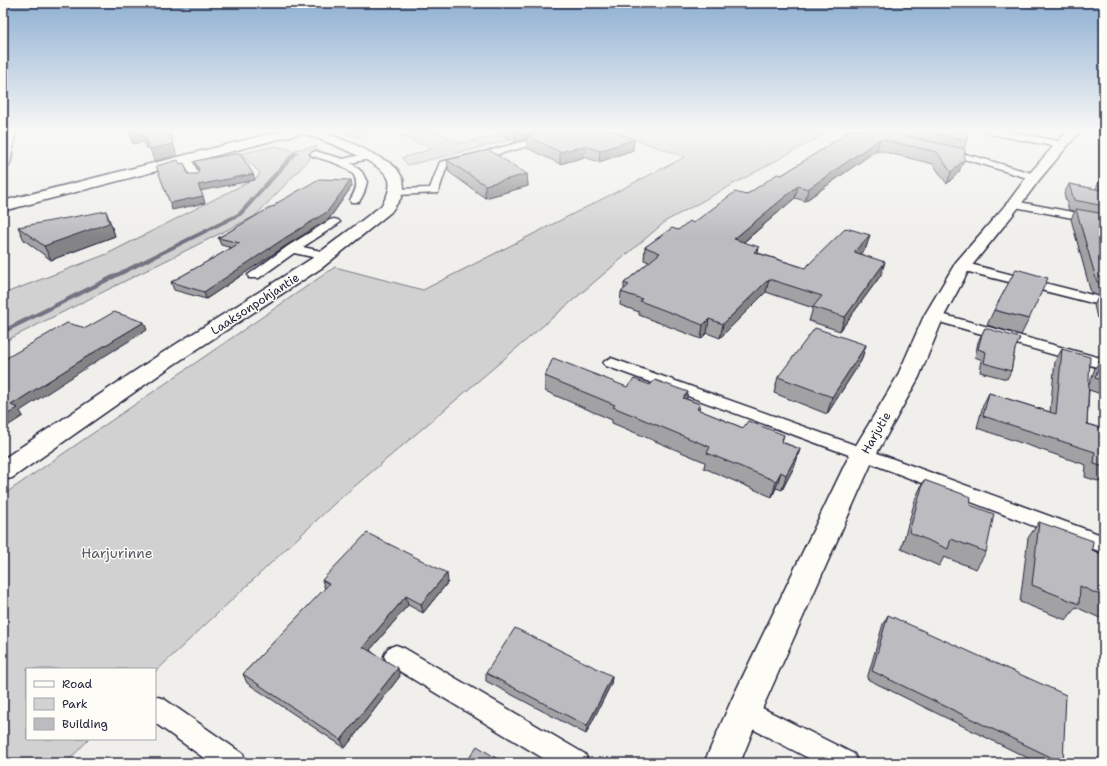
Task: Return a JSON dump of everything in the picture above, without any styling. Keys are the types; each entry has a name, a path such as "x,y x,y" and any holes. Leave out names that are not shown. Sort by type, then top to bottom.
{"street":[{"path":"3,205 160,166"},
{"path":"387,166 395,177 397,192"},
{"name":"Harjutie","path":"722,763 863,454 908,377 934,316 962,266 1044,166"},
{"name":"Laaksonpohjantie","path":"3,471 166,360 326,256 386,209 397,192"}],"lane":[{"path":"191,166 195,177"},
{"path":"348,166 359,175 363,182 362,188 355,200"},
{"path":"397,192 434,191 442,166"},
{"path":"996,166 1034,177"},
{"path":"1014,204 1104,221"},
{"path":"254,275 334,222"},
{"path":"292,249 326,256"},
{"path":"962,266 1104,302"},
{"path":"934,316 1104,364"},
{"path":"611,363 863,454 1104,545"},
{"path":"396,656 576,763"},
{"path":"156,709 234,763"},
{"path":"744,712 845,763"}],"green space":[{"path":"139,166 146,166 25,196 17,196"},
{"path":"253,166 303,166 255,216 3,342 3,294 107,254 258,177 260,173"},
{"name":"Harjurinne","path":"668,166 767,166 666,221 335,503 156,671 156,668 26,668 26,740 88,740 66,763 3,763 3,495 335,267 423,290"}],"building":[{"path":"156,166 185,166 188,174 197,174 199,170 197,166 248,166 253,174 198,185 203,196 170,203"},
{"path":"456,166 514,166 527,174 485,185"},
{"path":"796,166 841,166 808,189 798,186 734,239 759,247 754,252 805,268 846,228 870,235 854,252 885,262 845,317 813,307 822,296 769,279 723,324 709,319 703,325 640,301 642,299 621,292 629,285 624,283 660,253 645,247 672,228 678,230 690,221 693,223 735,192 746,195 777,174 782,175"},
{"path":"947,166 958,166 951,172"},
{"path":"1102,176 1104,177 1104,206 1074,200 1069,184 1101,190"},
{"path":"319,179 351,180 327,212 204,292 171,282 240,243 218,238 273,206 274,207 277,203"},
{"path":"1076,209 1104,214 1104,284 1097,282"},
{"path":"106,211 109,223 44,246 18,227"},
{"path":"1016,269 1048,278 1029,319 994,310"},
{"path":"1100,294 1104,294 1104,306"},
{"path":"114,312 144,322 11,405 18,408 3,417 3,360 67,323 86,328"},
{"path":"815,328 866,345 832,397 778,377"},
{"path":"985,328 1020,338 1015,349 1011,371 984,363 986,352 978,349"},
{"path":"1062,349 1090,357 1087,424 1104,429 1104,467 1094,464 1095,452 983,416 989,393 1056,414"},
{"path":"1102,356 1104,357 1104,381 1095,378"},
{"path":"553,358 627,387 634,379 650,385 655,380 688,392 683,398 700,404 697,409 743,428 748,421 784,435 781,442 800,449 786,475 781,472 776,481 707,453 710,447 613,407 615,405 545,376"},
{"path":"924,480 971,497 970,505 994,514 986,552 951,539 948,549 909,532"},
{"path":"1039,522 1093,541 1092,550 1104,555 1104,597 1080,586 1079,604 1032,585"},
{"path":"367,533 447,573 421,604 406,596 363,647 398,668 341,740 243,674 329,584 322,580"},
{"path":"888,615 1066,695 1063,763 872,671"},
{"path":"515,628 612,676 587,726 486,673"},
{"path":"477,746 504,763 466,763"}],"waterway":[{"path":"3,332 240,214 284,166"}]}
